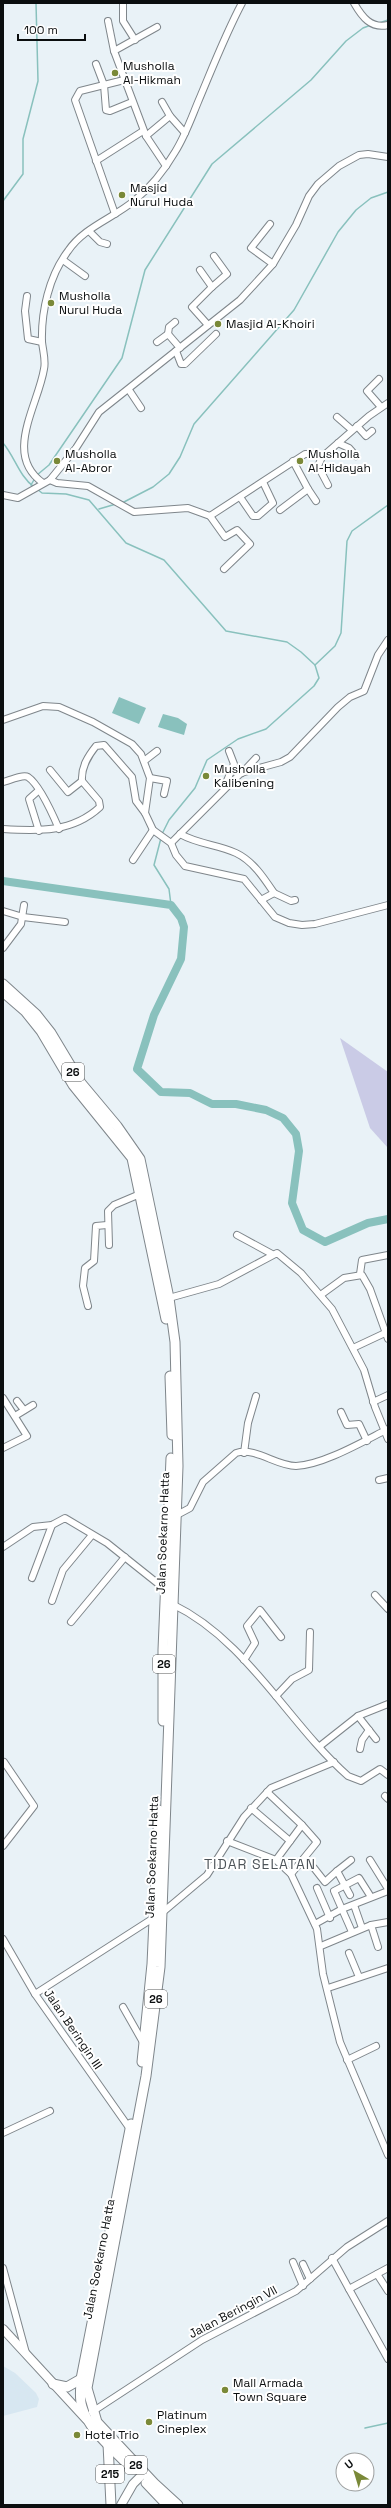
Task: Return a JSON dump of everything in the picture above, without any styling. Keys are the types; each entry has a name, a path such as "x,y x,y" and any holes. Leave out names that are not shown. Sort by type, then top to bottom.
{"highway":[{"name":"Jalan Soekarno Hatta","path":"3,984 21,998 40,1018 81,1083 117,1126 138,1164 170,1298 175,1342 177,1406 175,1516 172,1604 167,1658 163,1735 159,1914 154,2019 103,2284 87,2388"},
{"name":"Jalan Soekarno Hatta","path":"3,992 25,1011 41,1030 73,1085 138,1164 140,1194 164,1306 169,1343 172,1444 166,1590 167,1658"},
{"name":"Jalan Soekarno Hatta","path":"132,2131 159,1914"},
{"name":"Jalan Soekarno Hatta","path":"81,2379 103,2284"},
{"path":"53,2384 70,2387 81,2379"},
{"name":"26","path":"81,2379 80,2398 89,2416 108,2444 178,2505"},
{"name":"26","path":"87,2388 89,2416 167,2505"},
{"name":"215","path":"108,2444 111,2505"}],"main road":[{"path":"3,2329 66,2398 89,2416"},
{"path":"66,2398 80,2398 84,2396 87,2388"},
{"name":"215","path":"121,2505 142,2475"}],"street":[{"path":"123,3 122,21 135,40"},
{"path":"41,484 28,469 25,458 25,436 26,427 38,399 45,367 42,342 43,317 51,285 68,250 88,231 135,201 166,166 185,133 242,3"},
{"path":"354,3 368,22 375,26 388,25"},
{"path":"108,21 114,51 144,133 166,166"},
{"path":"114,51 157,27"},
{"path":"96,64 104,85 106,110 108,111 132,102"},
{"path":"115,214 76,100 80,91 124,80"},
{"path":"162,102 170,116 185,133"},
{"path":"96,161 170,116"},
{"path":"3,495 18,498 50,480 76,448 93,419 114,399 129,390 240,300 273,264 296,224 309,196 318,184 339,166 360,155 368,154 388,157"},
{"path":"270,224 251,248 273,264"},
{"path":"88,231 100,242 107,244"},
{"path":"208,325 192,307 226,274 214,256"},
{"path":"63,260 85,276"},
{"path":"200,270 212,287"},
{"path":"27,296 25,310 28,339 42,342"},
{"path":"175,322 169,327 168,334 178,349 181,364 184,364 216,334"},
{"path":"158,342 168,334"},
{"path":"379,379 367,391 381,407"},
{"path":"129,390 141,408"},
{"path":"328,485 318,466 322,457 355,428 388,403"},
{"path":"337,417 366,436 372,431"},
{"path":"338,443 349,448 356,456"},
{"path":"210,516 293,461 309,453 322,457"},
{"path":"293,461 316,501"},
{"path":"50,480 57,483 88,486 134,512 188,508 210,516 225,537 237,530 250,544 224,570"},
{"path":"240,497 253,516 258,516 273,503 263,482"},
{"path":"280,510 308,489"},
{"path":"241,773 281,762 290,757 338,707 350,698 364,691 378,655 388,640"},
{"path":"3,720 43,706 59,707 93,722 127,741 138,750 150,778 145,813"},
{"path":"3,829 39,831 59,828 82,819 101,806 100,801 82,781 83,767 88,757 96,746 104,745 132,777 136,801 145,813 153,830 166,839 180,862 185,866 201,871 215,872 244,879 276,917 289,923 302,925 315,924 388,905"},
{"path":"144,761 157,751"},
{"path":"224,790 234,764 229,751"},
{"path":"166,839 180,834 256,758"},
{"path":"50,770 68,792 82,781"},
{"path":"3,782 27,777 43,795 59,828"},
{"path":"150,778 167,781 164,794"},
{"path":"38,791 29,799 39,831"},
{"path":"133,860 153,830"},
{"path":"180,834 200,844 236,853 250,863 274,893 290,901 295,900"},
{"path":"261,900 274,893"},
{"path":"3,948 18,930 23,917 24,905"},
{"path":"3,911 23,917 66,922"},
{"path":"109,1245 107,1212 111,1207 140,1194"},
{"path":"88,1306 83,1286 85,1268 94,1261 96,1227 107,1225"},
{"path":"237,1236 272,1254"},
{"path":"170,1298 219,1284 272,1254 277,1253 322,1294 364,1370 373,1402 386,1430 388,1439"},
{"path":"353,1348 386,1336 370,1288 360,1274 362,1260 388,1255"},
{"path":"322,1294 344,1278 360,1274"},
{"path":"373,1402 388,1395"},
{"path":"3,1448 28,1435 15,1416 5,1396"},
{"path":"244,1452 248,1423 256,1396"},
{"path":"17,1401 24,1410"},
{"path":"15,1416 32,1405"},
{"path":"341,1412 347,1425 359,1424 367,1441"},
{"path":"175,1516 192,1506 205,1479 216,1472 238,1452 244,1452 296,1466 332,1455 367,1441 386,1430"},
{"path":"379,1480 388,1478"},
{"path":"3,1547 33,1527 52,1524 65,1518 125,1557 166,1590"},
{"path":"32,1578 52,1524"},
{"path":"52,1601 62,1573 92,1535"},
{"path":"71,1622 125,1557"},
{"path":"375,1595 388,1609"},
{"path":"172,1604 212,1631 244,1660 320,1746 331,1763 348,1776 357,1780 363,1779 378,1769 384,1770 388,1775"},
{"path":"244,1660 255,1643 247,1626 260,1610 281,1637"},
{"path":"276,1696 294,1678 309,1670 310,1632"},
{"path":"320,1746 358,1716 388,1704"},
{"path":"358,1716 376,1739"},
{"path":"360,1749 362,1740 369,1730"},
{"path":"3,1846 34,1806 5,1770 4,1762"},
{"path":"35,1994 159,1914 207,1875 227,1841 251,1808 274,1786 331,1763"},
{"path":"267,1792 302,1825 317,1842 291,1874"},
{"path":"251,1808 290,1841"},
{"path":"276,1860 302,1825"},
{"path":"227,1841 276,1860 291,1874 315,1924 321,1946 323,1974 328,1988 336,2028 347,2060 388,2155"},
{"path":"303,1860 314,1868 324,1882 351,1860"},
{"path":"315,1924 330,1918 342,1909 388,1890 370,1860"},
{"path":"337,1871 350,1895"},
{"path":"352,1932 334,1891 360,1878 371,1897"},
{"path":"317,1888 330,1918"},
{"path":"354,1905 362,1928"},
{"path":"321,1946 362,1928 388,1922"},
{"path":"371,1925 378,1947"},
{"name":"Jalan Beringin III","path":"3,1939 35,1994 132,2131"},
{"path":"349,1952 359,1977"},
{"path":"328,1988 388,1968"},
{"path":"123,2007 144,2044"},
{"path":"347,2060 376,2046"},
{"path":"3,2133 50,2111"},
{"name":"Jalan Beringin VII","path":"89,2416 202,2340 287,2297 303,2286 332,2258 358,2239 388,2221"},
{"path":"332,2258 388,2358"},
{"path":"293,2262 303,2286"},
{"path":"303,2264 310,2279"},
{"path":"3,2268 26,2354"},
{"path":"349,2289 388,2268"},
{"path":"377,2274 388,2291"}],"shaded area":[{"path":"119,697 146,708 139,724 112,713"},
{"path":"163,714 178,718 187,724 184,735 158,727"},
{"path":"340,1038 388,1072 388,1148 370,1128"},
{"path":"3,2366 15,2373 36,2393 39,2399 37,2407 3,2416"}],"waterway":[{"path":"3,201 23,174 23,139 38,81 36,3"},
{"path":"379,23 388,20"},
{"path":"37,475 49,465 122,358 145,270 212,164 311,80 346,41 363,28 371,25"},
{"path":"122,503 153,487 169,474 180,457 194,424 294,310 338,232 356,210 371,198 388,192"},
{"path":"3,443 21,472 34,487"},
{"path":"31,485 35,478"},
{"path":"37,489 42,493 66,494 89,500 126,543 164,560 226,631 287,642 315,665 319,678 314,686 266,729 238,739 207,760 195,788 169,820 162,834"},
{"path":"99,509 116,504"},
{"path":"315,665 335,646 341,633 347,541 352,531 388,505"},
{"path":"161,838 154,865 169,889 171,905"},
{"path":"3,881 171,905 181,918 184,927 181,959 154,1015 137,1069 161,1092 190,1093 212,1104 236,1104 266,1110 283,1118 296,1134 299,1151 292,1203 303,1230 325,1242 368,1223 388,1219"},
{"path":"365,2428 388,2423"}],"place":[{"name":"Musholla Al-Hikmah","path":"115,73"},
{"name":"Masjid Nurul Huda","path":"122,195"},
{"name":"Musholla Nurul Huda","path":"51,303"},
{"name":"Masjid Al-Khoiri","path":"218,324"},
{"name":"Musholla Al-Abror","path":"57,461"},
{"name":"Musholla Al-Hidayah","path":"300,461"},
{"name":"Musholla Kalibening","path":"206,776"},
{"name":"Mall Armada Town Square","path":"225,2390"},
{"name":"Platinum Cineplex","path":"149,2422"},
{"name":"Hotel Trio","path":"77,2435"}],"district":[{"name":"TIDAR SELATAN","path":"260,1864"}]}
